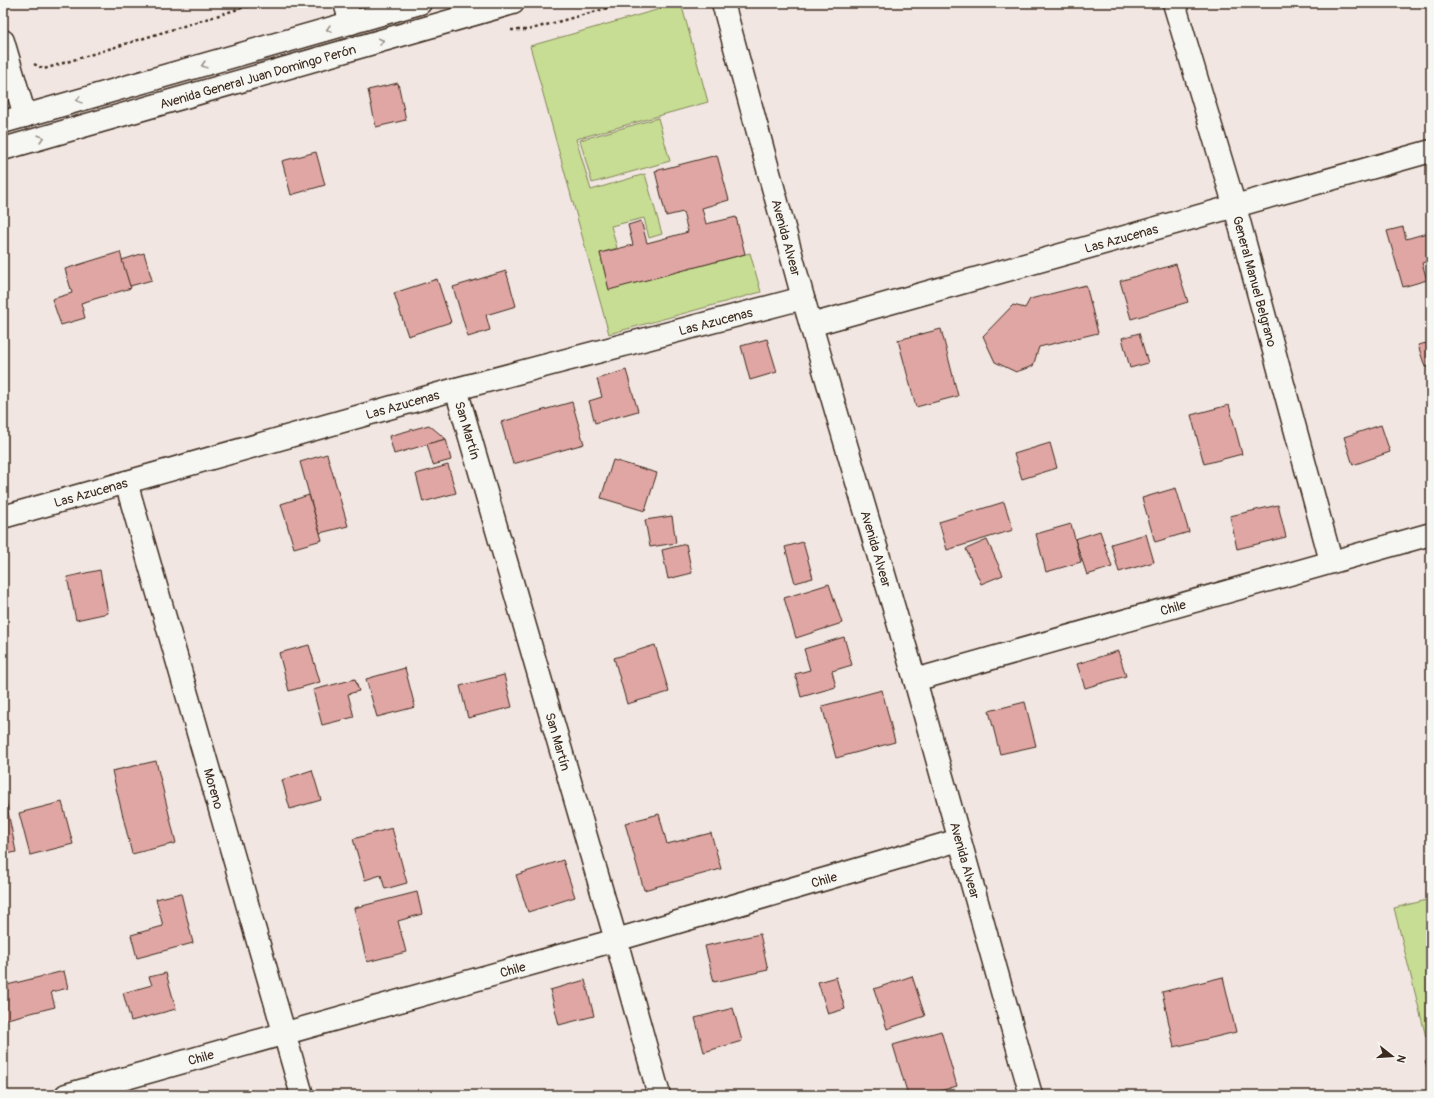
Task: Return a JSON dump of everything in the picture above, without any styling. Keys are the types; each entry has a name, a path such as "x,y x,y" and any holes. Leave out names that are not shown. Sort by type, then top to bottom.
{"street":[{"name":"Avenida General Juan Domingo Perón","path":"3,122 348,13 420,3"},
{"name":"Avenida General Juan Domingo Perón","path":"3,149 513,3"},
{"name":"Avenida Alvear","path":"723,3 803,298 915,680 1031,1095"},
{"name":"General Manuel Belgrano","path":"1174,3 1235,207 1331,561"},
{"path":"3,41 25,116"},
{"name":"Las Azucenas","path":"811,325 1431,151"},
{"name":"Las Azucenas","path":"3,517 456,389 803,298"},
{"name":"San Martín","path":"456,389 616,940 659,1095"},
{"name":"Moreno","path":"126,482 302,1095"},
{"name":"Chile","path":"915,680 1331,561 1431,534"},
{"name":"Chile","path":"66,1095 284,1032 616,940 959,840"}],"path":[{"path":"11,68 27,61 44,69 258,3"}],"green space":[{"path":"681,3 708,102 576,139 591,190 645,174 662,234 649,238 644,218 611,226 617,248 600,253 609,289 750,253 761,292 609,334 530,46"},
{"path":"658,118 670,161 592,183 580,140"},
{"path":"1431,899 1431,1035 1426,1037 1394,908"}],"building":[{"path":"398,83 406,120 376,127 368,90"},
{"path":"316,152 325,185 291,195 282,161"},
{"path":"717,155 729,200 702,208 706,224 736,217 745,254 609,290 600,253 633,245 628,225 641,221 647,243 688,232 683,212 666,216 655,171"},
{"path":"1403,227 1406,239 1427,233 1431,245 1431,260 1422,263 1427,280 1403,287 1387,231"},
{"path":"120,252 131,288 81,303 85,318 61,325 52,299 72,293 65,269"},
{"path":"144,253 152,280 130,286 122,260"},
{"path":"1176,264 1188,302 1131,319 1120,281"},
{"path":"506,271 516,306 486,315 490,330 468,337 453,287"},
{"path":"437,279 451,322 408,336 394,293"},
{"path":"1086,285 1098,333 1039,347 1033,366 1016,372 995,362 983,336 1013,305 1025,308 1030,299"},
{"path":"941,329 958,396 916,407 898,340"},
{"path":"1139,333 1148,363 1130,368 1122,338"},
{"path":"767,339 777,372 750,380 741,346"},
{"path":"1431,342 1431,366 1425,367 1418,345"},
{"path":"626,370 638,411 595,423 589,401 602,397 597,379"},
{"path":"572,402 584,444 513,464 501,422"},
{"path":"1229,405 1242,454 1204,464 1191,415"},
{"path":"429,425 446,439 394,454 389,436"},
{"path":"1381,425 1390,452 1353,465 1344,437"},
{"path":"446,439 451,460 433,465 427,444"},
{"path":"1050,443 1057,468 1022,479 1014,454"},
{"path":"327,454 348,526 320,533 300,462"},
{"path":"613,460 657,473 645,511 601,498"},
{"path":"448,465 456,493 423,502 416,474"},
{"path":"1176,488 1189,532 1155,542 1142,498"},
{"path":"309,495 322,540 294,548 281,504"},
{"path":"1004,502 1013,530 947,550 939,522"},
{"path":"1278,505 1286,537 1237,549 1230,516"},
{"path":"672,516 676,543 650,547 645,520"},
{"path":"1071,524 1081,562 1046,572 1036,534"},
{"path":"1100,531 1112,567 1087,575 1075,539"},
{"path":"1146,534 1154,562 1119,572 1111,544"},
{"path":"987,540 1003,575 981,584 966,549"},
{"path":"803,542 813,578 795,583 785,547"},
{"path":"686,544 692,573 668,579 662,550"},
{"path":"100,570 108,613 76,620 67,577"},
{"path":"829,584 842,623 796,638 784,598"},
{"path":"844,637 852,665 832,671 836,687 801,697 795,674 810,670 804,649"},
{"path":"309,645 320,682 289,691 279,653"},
{"path":"655,645 669,692 627,704 614,658"},
{"path":"1118,651 1126,676 1085,688 1077,664"},
{"path":"405,668 415,707 377,717 366,679"},
{"path":"504,675 512,707 468,718 460,686"},
{"path":"355,679 359,691 348,694 354,717 322,725 313,690"},
{"path":"882,690 895,742 836,758 822,706"},
{"path":"1025,702 1036,746 1000,754 989,711"},
{"path":"156,761 176,843 132,854 112,771"},
{"path":"312,770 321,800 290,809 282,780"},
{"path":"3,786 16,852 3,855"},
{"path":"62,802 73,844 30,855 19,813"},
{"path":"659,814 667,844 711,833 721,869 644,890 625,823"},
{"path":"392,828 407,883 385,889 381,875 365,880 353,839"},
{"path":"563,860 575,897 528,912 516,875"},
{"path":"417,892 422,914 398,921 406,952 367,962 354,908"},
{"path":"181,893 193,943 137,958 131,935 163,926 156,899"},
{"path":"760,934 768,970 714,982 705,946"},
{"path":"64,971 68,988 51,992 55,1007 3,1020 3,986"},
{"path":"166,973 176,1009 131,1021 123,993 152,985 149,977"},
{"path":"912,976 925,1016 887,1029 874,989"},
{"path":"836,977 845,1009 828,1014 818,982"},
{"path":"1223,977 1236,1032 1174,1047 1162,992"},
{"path":"585,980 594,1016 559,1025 550,990"},
{"path":"733,1008 742,1041 704,1052 695,1018"},
{"path":"941,1031 957,1086 927,1095 908,1095 893,1045"},
{"path":"1431,1059 1431,1078 1430,1078 1425,1061"}]}
